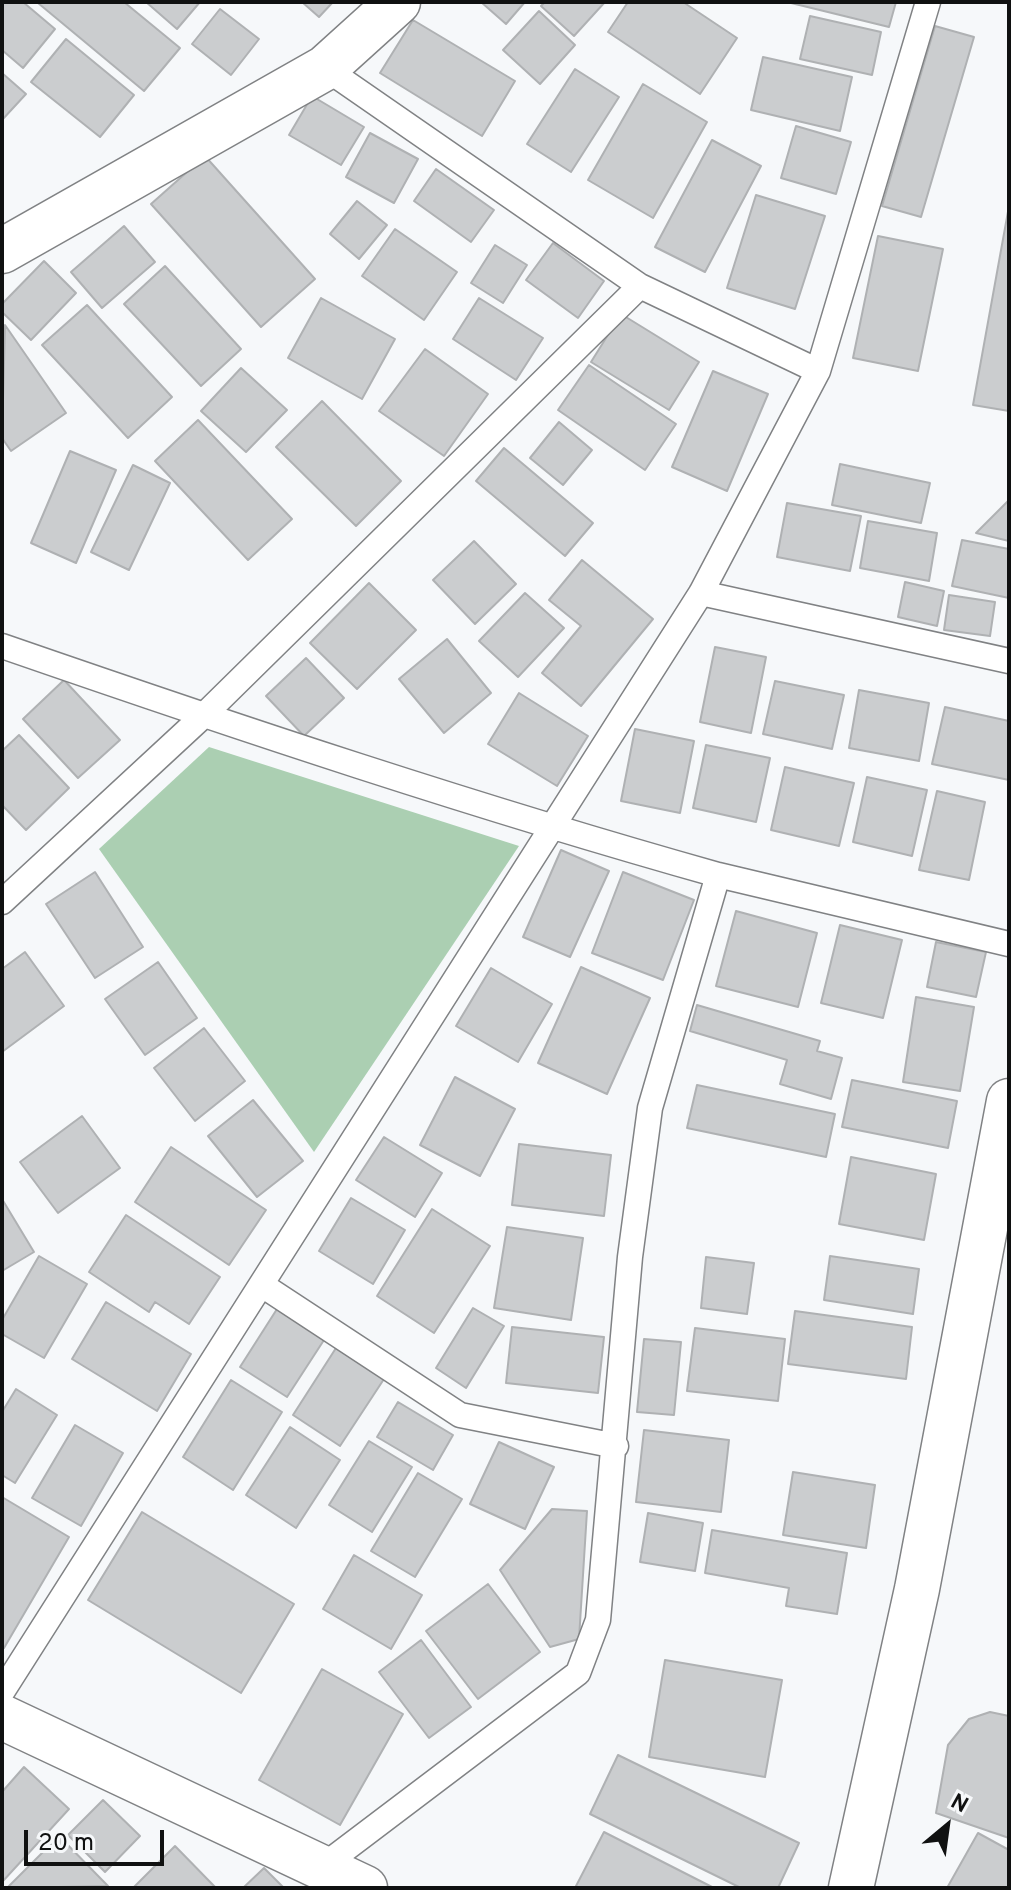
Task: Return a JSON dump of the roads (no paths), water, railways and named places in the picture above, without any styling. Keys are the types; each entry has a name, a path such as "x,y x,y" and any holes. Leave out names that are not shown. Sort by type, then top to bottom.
{"street":[{"path":"2,251 325,68 398,2"},
{"path":"851,1888 917,1589 1009,1101"},
{"path":"2,1717 365,1888"}],"lane":[{"path":"2,1692 701,593 818,371 928,2"},
{"path":"325,68 640,286 818,371"},
{"path":"2,902 203,716 640,286"},
{"path":"701,593 1009,661"},
{"path":"2,646 203,716 553,828 718,875 1009,944"},
{"path":"323,1866 578,1673 598,1620 616,1446 630,1257 650,1108 718,875"},
{"path":"262,1285 460,1415 616,1446"}]}
